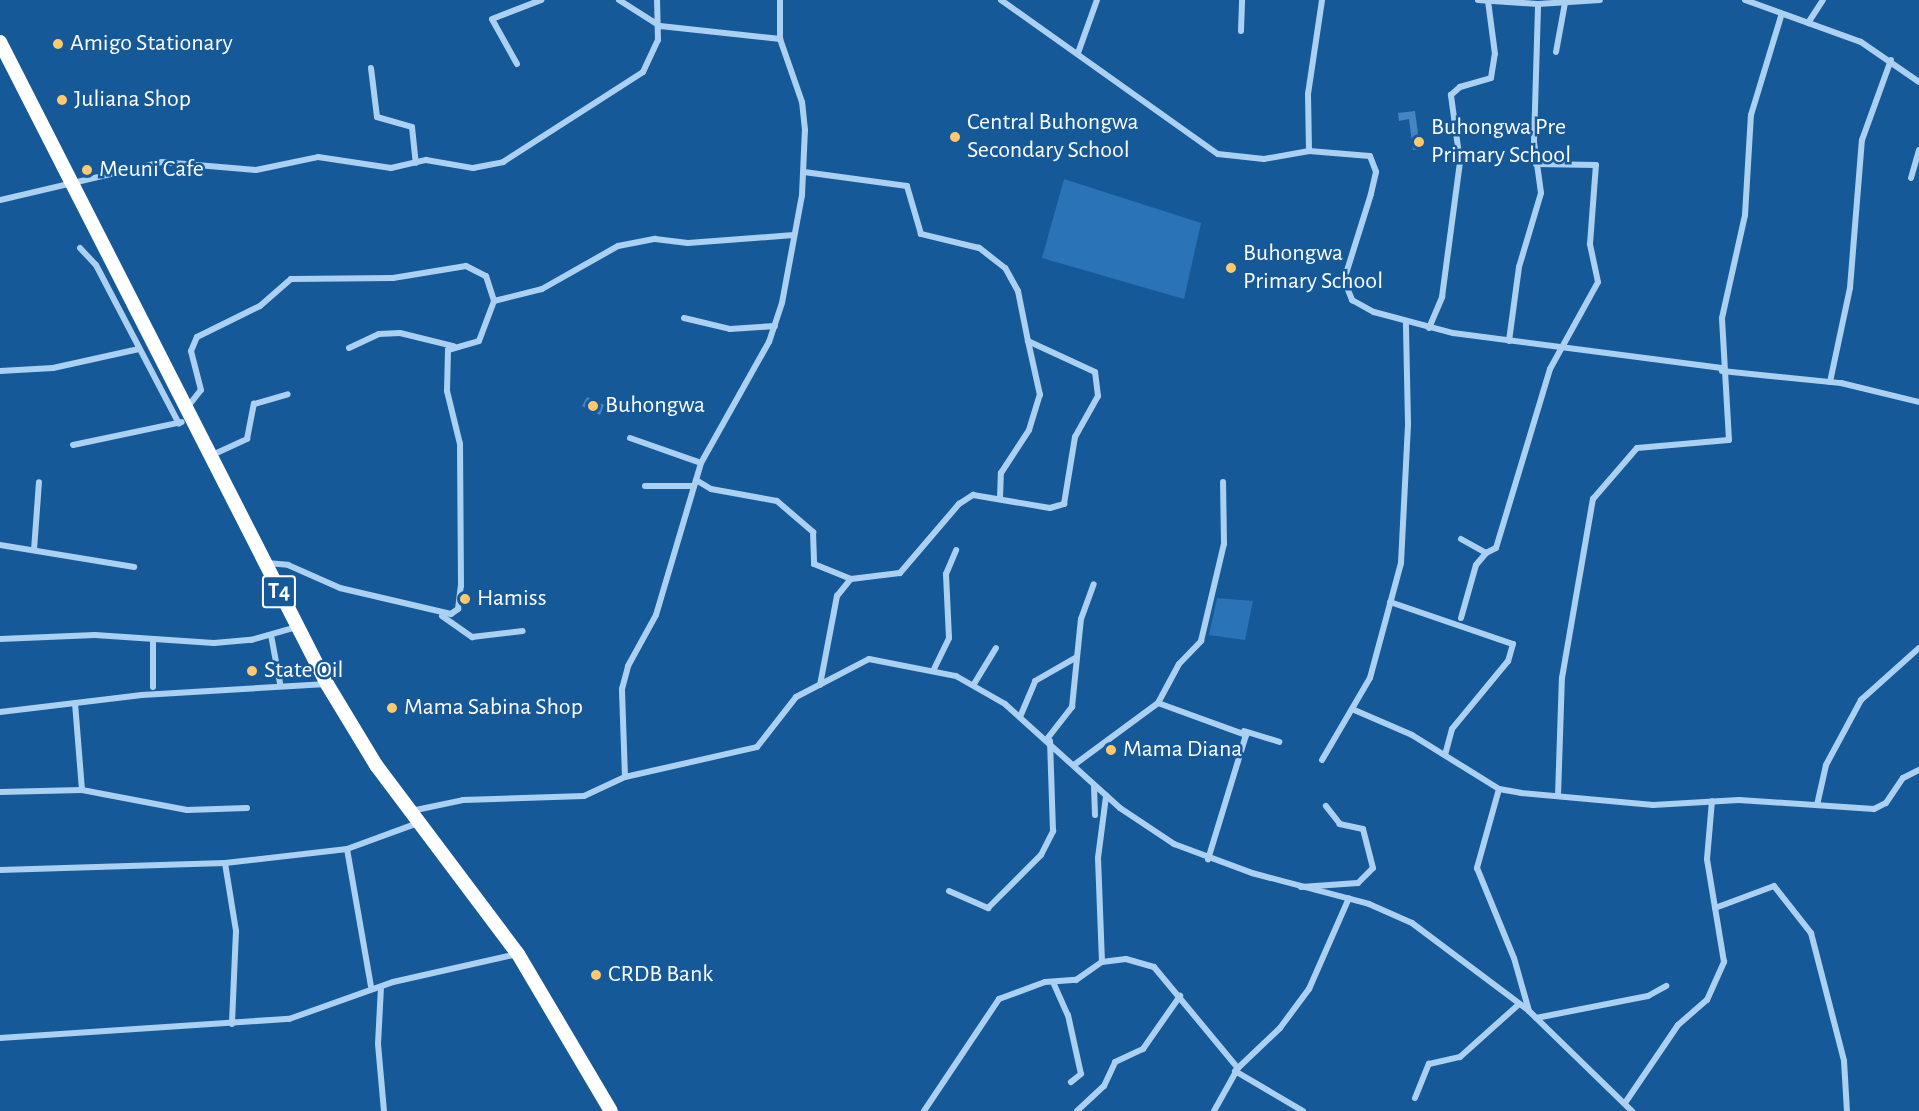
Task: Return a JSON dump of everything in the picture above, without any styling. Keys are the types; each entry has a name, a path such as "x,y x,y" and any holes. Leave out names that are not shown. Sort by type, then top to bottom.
{"highway":[{"name":"T4","path":"0,42 74,185 185,417 210,457 327,684 415,817 518,954 611,1111"}],"street":[{"path":"517,64 492,19 542,0"},
{"path":"619,0 660,26 780,39"},
{"path":"0,200 172,161 256,170 318,157 375,167 416,163 486,167 516,156 643,72 660,26 657,0"},
{"path":"625,777 622,688 656,615 701,464 775,326 794,235 804,172 802,102 780,39 780,0"},
{"path":"1001,0 1218,154 1264,159 1309,151 1361,152 1374,163 1371,194 1344,288 1352,300 1406,324 1557,349 1830,382 1919,402"},
{"path":"1078,53 1097,0"},
{"path":"1240,31 1242,0"},
{"path":"1309,151 1308,94 1322,0"},
{"path":"1478,0 1538,4 1600,0"},
{"path":"1745,0 1781,16 1808,23 1891,60 1919,82"},
{"path":"1808,23 1823,0"},
{"path":"1429,328 1443,297 1460,162 1451,95 1460,87 1481,85 1491,78 1494,54 1488,1"},
{"path":"1556,52 1565,3"},
{"path":"1509,341 1519,267 1541,192 1536,164 1538,4"},
{"path":"1558,796 1562,671 1593,499 1637,448 1729,440 1722,369 1722,318 1744,215 1751,115 1781,16"},
{"path":"1830,382 1850,288 1862,140 1891,60"},
{"path":"371,68 377,117 412,127 416,163"},
{"path":"1911,178 1919,150"},
{"path":"1461,618 1476,565 1486,553 1496,548 1557,349 1598,282 1590,244 1597,169 1585,160 1536,164"},
{"path":"804,172 907,186 921,234 979,248 1005,268 1018,291 1040,395 1029,430 1001,473 1000,498"},
{"path":"494,301 542,289 635,240 688,243 794,235"},
{"path":"80,248 96,265 139,350 185,417"},
{"path":"73,445 185,417 201,390 191,351 197,337 260,306 291,279 393,278 466,266 486,276 494,301 479,341 453,346 400,333 379,334 349,348"},
{"path":"684,318 730,329 775,326"},
{"path":"1322,760 1371,678 1406,525 1406,324"},
{"path":"645,486 695,483 711,489 777,501 813,532 814,564 833,576 851,579 900,573 964,499 1000,498 1050,508 1064,504 1075,437 1098,396 1098,378 1088,365 1028,341"},
{"path":"442,616 458,609 461,586 460,444 445,365 453,346"},
{"path":"0,371 53,368 139,350"},
{"path":"210,457 247,439 254,404 288,394"},
{"path":"630,438 701,464"},
{"path":"34,550 39,482"},
{"path":"1074,765 1158,703 1204,632 1224,544 1223,482"},
{"path":"1461,539 1486,553"},
{"path":"0,544 134,567"},
{"path":"933,669 950,638 946,574 956,550"},
{"path":"263,563 288,565 321,583 442,616 472,637 523,631"},
{"path":"820,686 837,596 851,579"},
{"path":"950,891 988,908 1041,855 1053,831 1048,740 1072,707 1083,609 1094,584"},
{"path":"1390,602 1513,644 1508,661 1452,729 1445,754"},
{"path":"0,639 95,635 153,641 214,643 271,635 297,627"},
{"path":"271,635 280,683"},
{"path":"153,641 153,687"},
{"path":"974,684 996,648"},
{"path":"1817,805 1826,765 1862,700 1919,648"},
{"path":"1020,717 1035,681 1077,657"},
{"path":"0,870 225,863 347,849 415,817 484,798 584,796 625,777 757,747 796,697 869,659 933,669 974,684 1048,740 1106,796 1157,834 1208,859 1301,887 1349,898 1412,923 1518,1005 1529,1011 1632,1111"},
{"path":"0,712 75,703 327,684"},
{"path":"75,703 82,790"},
{"path":"1158,703 1192,720 1244,731 1279,742"},
{"path":"1352,709 1445,754 1499,789 1558,796 1653,805 1712,801 1880,807 1903,778 1919,770"},
{"path":"1208,859 1246,739 1244,731"},
{"path":"1095,785 1095,815"},
{"path":"1499,789 1477,868 1514,958 1529,1011"},
{"path":"0,792 82,790 187,810 247,808"},
{"path":"1102,962 1098,858 1106,796"},
{"path":"1625,1103 1678,1025 1714,989 1724,962 1707,859 1712,801"},
{"path":"1301,887 1358,883 1373,868 1363,829 1340,824 1326,806"},
{"path":"347,849 371,986"},
{"path":"225,863 236,932 232,1024"},
{"path":"1716,908 1774,886 1811,933 1844,1061 1847,1111"},
{"path":"1214,1111 1237,1070 1280,1028 1309,989 1349,898"},
{"path":"0,1038 232,1024 314,1013 381,987 518,954"},
{"path":"924,1111 999,999 1053,982 1076,980 1102,962 1126,958 1147,964 1180,996 1237,1070 1303,1111"},
{"path":"1053,982 1068,1016 1080,1071 1071,1082"},
{"path":"1536,1018 1648,996 1666,986"},
{"path":"381,987 378,1044 384,1111"},
{"path":"1077,1111 1104,1086 1115,1062 1143,1049 1180,996"},
{"path":"1415,1098 1429,1064 1460,1057 1518,1005"}],"shaded area":[{"path":"1064,179 1201,223 1184,299 1042,258"},
{"path":"1217,598 1253,601 1245,640 1209,635"}],"building":[{"path":"1415,111 1420,149 1413,150 1409,119 1399,121 1398,113"},
{"name":"Buhongwa","path":"587,397 604,405 600,415 582,406"}],"place":[{"name":"Amigo Stationary","path":"58,44"},
{"name":"Juliana Shop","path":"62,100"},
{"name":"Central Buhongwa Secondary School","path":"955,137"},
{"name":"Buhongwa Pre Primary School","path":"1419,142"},
{"name":"Meuni Cafe","path":"87,170"},
{"name":"Buhongwa Primary School","path":"1231,268"},
{"name":"Buhongwa","path":"593,406"},
{"name":"Hamiss","path":"465,599"},
{"name":"State Oil","path":"252,671"},
{"name":"Mama Sabina Shop","path":"392,708"},
{"name":"Mama Diana","path":"1111,750"},
{"name":"CRDB Bank","path":"596,975"}]}
